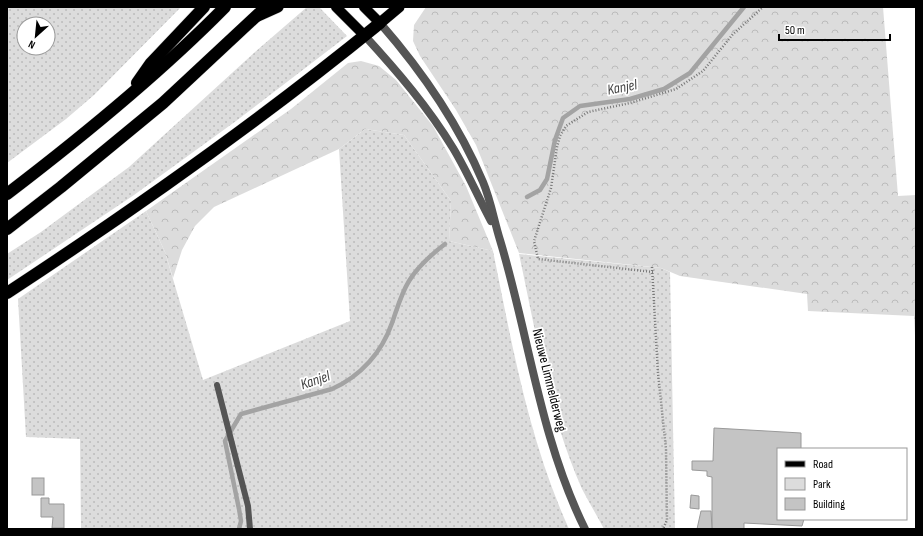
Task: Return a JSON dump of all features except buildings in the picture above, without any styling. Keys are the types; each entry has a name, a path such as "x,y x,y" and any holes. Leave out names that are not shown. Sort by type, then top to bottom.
{"highway":[{"path":"127,98 151,63 204,7"},
{"path":"7,194 54,158 127,98 225,7"},
{"path":"7,229 61,187 163,103 266,7"},
{"path":"257,16 278,7"},
{"path":"7,293 113,224 198,163 365,36 399,7"}],"main road":[{"name":"Nieuwe Limmelderweg","path":"336,7 365,36"},
{"name":"Nieuwe Limmelderweg","path":"364,7 380,23"}],"street":[{"name":"Nieuwe Limmelderweg","path":"380,23 404,50 425,78 459,132 483,183 509,270 552,444 565,482 585,529"},
{"name":"Nieuwe Limmelderweg","path":"365,36 404,78 438,125 454,149 498,234"}],"lane":[{"path":"217,385 248,506 250,529"}],"path":[{"path":"653,272 538,259 534,241 551,188 560,136 573,121 588,112 630,103 676,89 703,71 733,34 763,7"},
{"path":"652,267 658,373 666,449 667,520 663,529"}],"green space":[{"path":"7,7 181,7 94,95 66,119 7,163"},
{"path":"307,7 319,7 347,36 236,121 134,195 7,280 7,254 41,232 129,167 255,52"},
{"path":"426,7 883,7 898,196 916,195 916,355 914,316 808,311 807,294 680,276 661,268 519,253 476,145 456,110 420,56 413,41 414,25"},
{"path":"361,61 379,66 396,80 433,126 466,186 493,251 449,241 451,201 404,135 365,129 339,149 214,207 195,226 182,250 173,278 165,252 146,211 291,109 348,63"},
{"path":"365,129 404,135 451,201 449,241 493,251 515,357 532,427 555,496 569,529 81,529 80,439 26,437 18,299 146,211 165,252 203,380 350,321 339,149"},
{"path":"519,254 661,268 670,272 675,529 604,529 582,489 552,403 544,373"}],"waterway":[{"name":"Kanjel","path":"527,197 540,190 547,179 555,140 563,118 580,106 630,99 664,89 690,73 744,7"},
{"name":"Kanjel","path":"239,529 241,521 225,441 241,414 332,389 342,384 361,370 376,353 388,334 399,302 409,281 417,270 445,244"}]}
